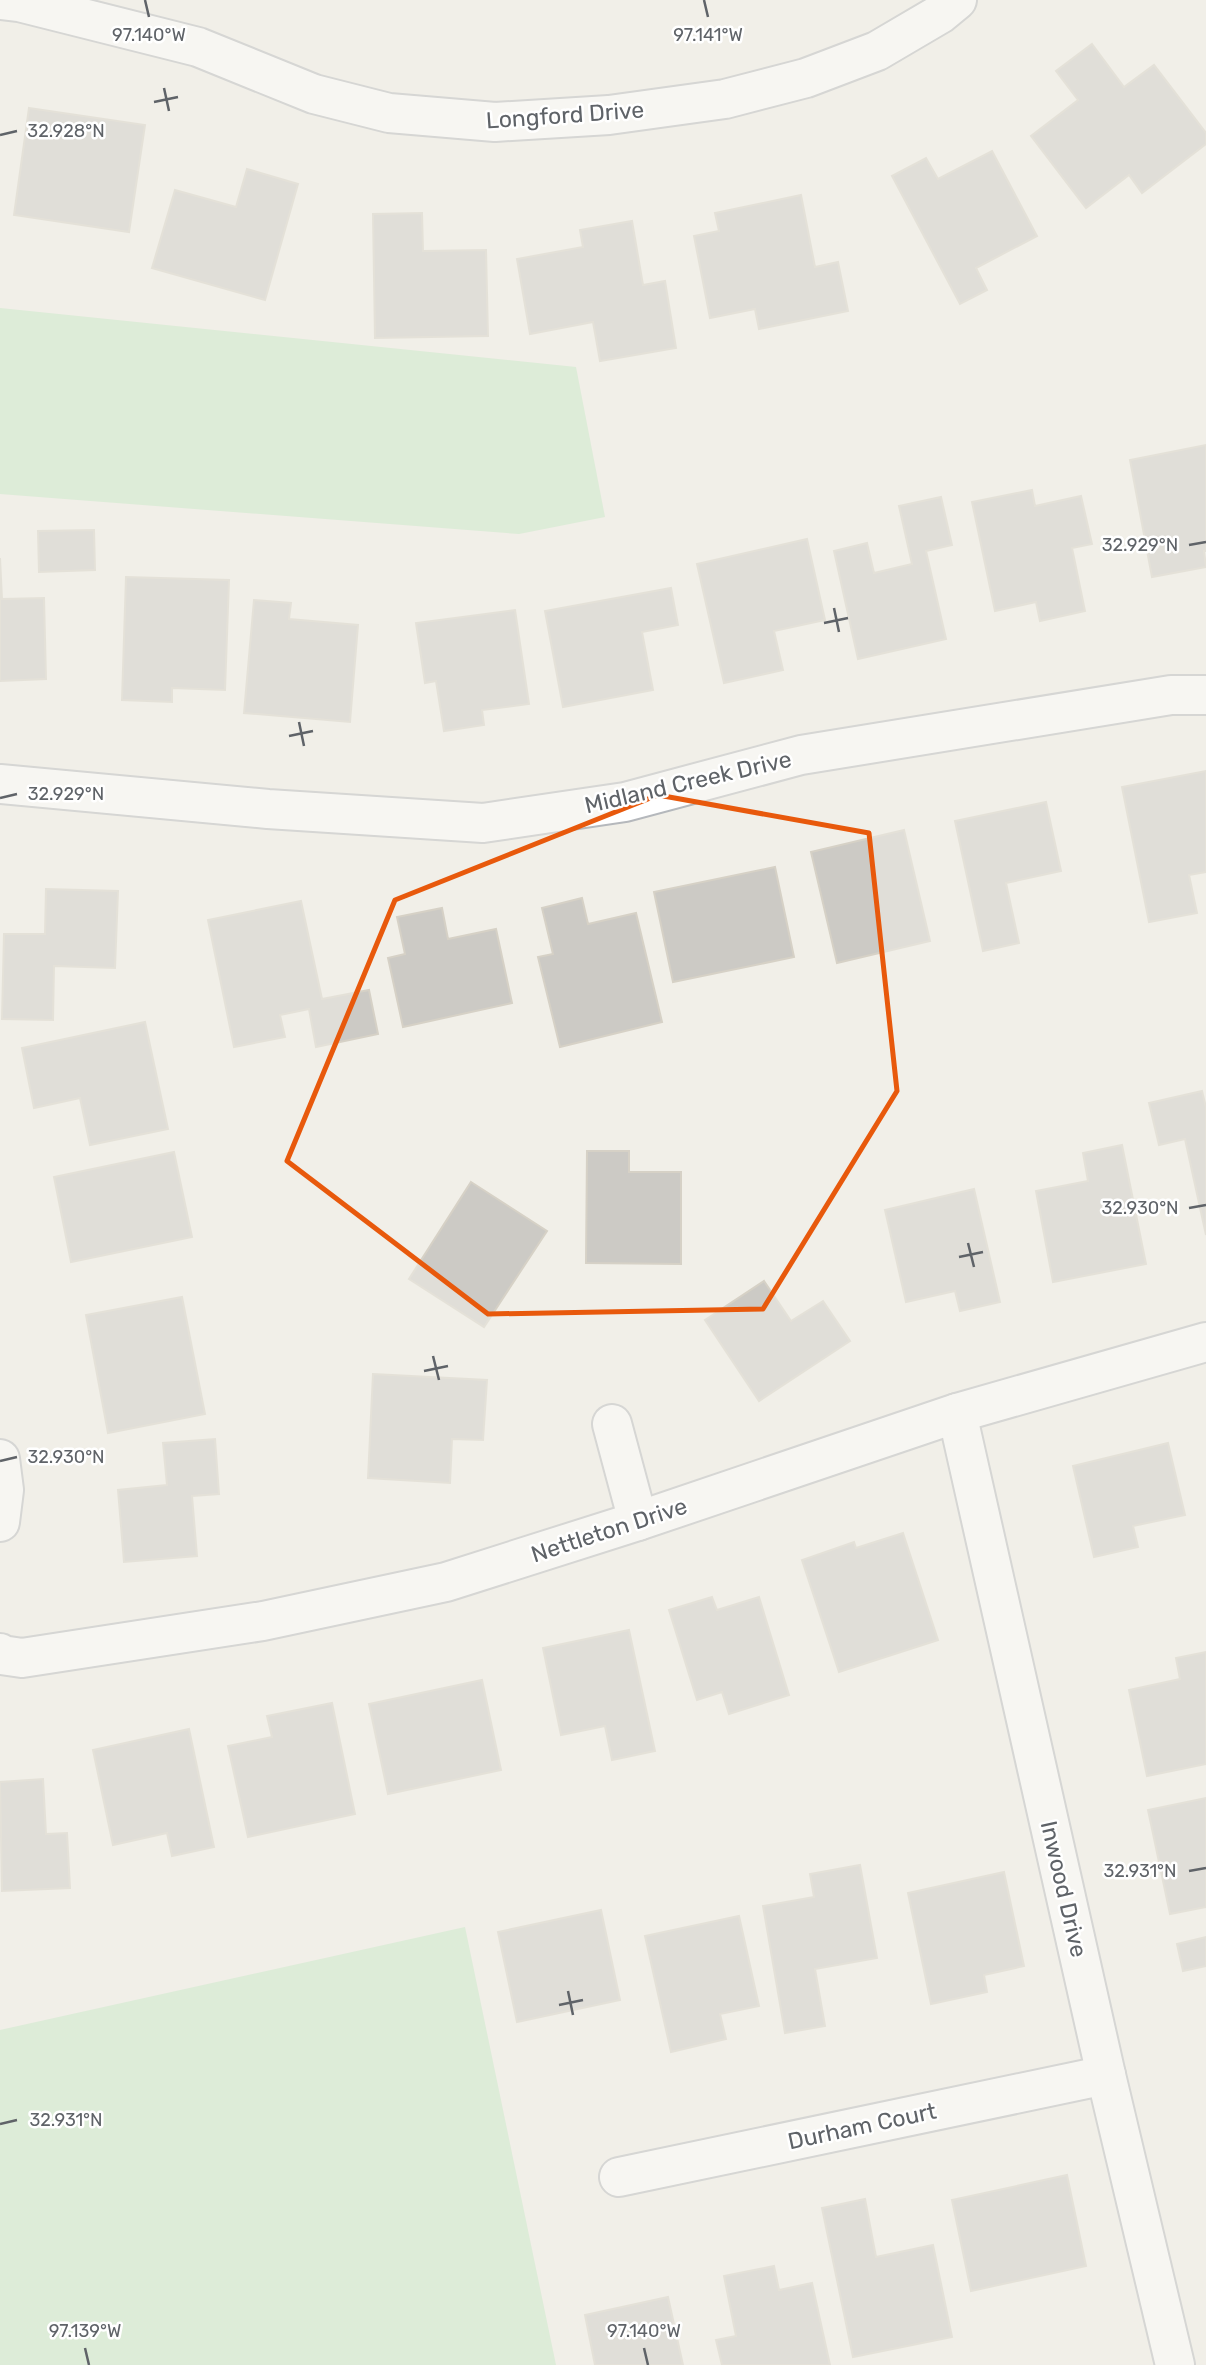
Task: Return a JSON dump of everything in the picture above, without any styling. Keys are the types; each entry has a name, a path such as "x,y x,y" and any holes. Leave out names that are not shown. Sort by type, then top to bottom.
{"street":[{"name":"Longford Drive","path":"0,0 19,2 198,47 314,94 389,113 495,122 608,115 725,99 806,78 877,51 940,14 957,0"},
{"name":"Midland Creek Drive","path":"0,783 268,809 483,823 625,802 801,755 1171,695 1206,695"},
{"name":"Nettleton Drive","path":"0,1653 22,1658 263,1621 446,1582 638,1521 957,1413 1206,1342"},
{"name":"Inwood Drive","path":"957,1413 1106,2075 1175,2365"},
{"path":"612,1424 638,1521"},
{"path":"0,1459 5,1490 0,1522"},
{"name":"Durham Court","path":"619,2177 1106,2075"}],"highlighted area":[{"path":"658,795 869,833 897,1091 763,1309 488,1314 287,1161 395,900"}],"green space":[{"path":"0,308 576,367 605,517 519,534 0,494"},
{"path":"465,1927 556,2365 0,2365 0,2030"}],"building":[{"path":"1092,44 1124,87 1154,65 1206,133 1206,144 1142,193 1129,175 1086,208 1031,136 1078,100 1056,71"},
{"path":"29,108 145,125 129,232 14,215"},
{"path":"992,151 1037,236 976,268 987,290 960,304 892,176 926,158 938,179"},
{"path":"247,169 298,184 265,300 152,268 175,190 236,207"},
{"path":"801,195 815,267 838,262 848,311 759,329 755,309 710,318 694,236 719,231 715,213"},
{"path":"422,213 423,251 486,250 488,336 375,338 373,214"},
{"path":"632,221 643,285 665,281 676,348 600,361 593,322 530,334 517,259 583,247 580,230"},
{"path":"1206,445 1206,567 1152,577 1130,460"},
{"path":"1032,490 1035,506 1081,496 1092,544 1072,548 1085,611 1040,621 1036,602 995,611 972,502"},
{"path":"941,497 952,545 926,551 946,639 858,659 834,551 867,543 874,573 912,564 899,506"},
{"path":"94,530 95,570 39,572 38,531"},
{"path":"807,539 825,620 774,631 783,670 724,683 697,564"},
{"path":"0,558 2,599 44,598 46,679 0,681"},
{"path":"126,577 229,580 225,690 172,688 172,702 122,700"},
{"path":"671,588 678,625 642,632 653,690 563,707 545,611"},
{"path":"254,600 291,603 289,619 358,625 350,722 244,713"},
{"path":"515,610 529,704 482,710 484,725 444,731 436,681 425,683 416,623"},
{"path":"1206,771 1206,872 1189,875 1197,913 1149,922 1122,787"},
{"path":"1046,802 1061,871 1006,883 1019,943 983,951 955,821"},
{"path":"904,830 930,941 837,963 811,852"},
{"path":"775,867 794,957 673,982 654,892"},
{"path":"46,889 118,891 115,968 54,966 53,1020 2,1019 4,934 45,934"},
{"path":"582,898 588,924 636,913 662,1022 560,1047 538,957 553,954 542,908"},
{"path":"301,901 322,999 369,990 378,1034 316,1047 309,1009 280,1015 285,1037 234,1047 208,920"},
{"path":"442,908 448,939 496,929 512,1003 403,1027 388,958 405,954 397,917"},
{"path":"145,1022 168,1129 90,1145 80,1098 34,1108 22,1048"},
{"path":"1202,1091 1206,1107 1206,1235 1185,1139 1159,1145 1149,1103"},
{"path":"1122,1145 1146,1264 1053,1282 1036,1191 1088,1181 1083,1153"},
{"path":"587,1151 629,1151 629,1172 681,1172 681,1264 586,1263"},
{"path":"174,1152 192,1237 71,1262 54,1177"},
{"path":"471,1182 547,1231 484,1327 409,1279"},
{"path":"974,1189 1000,1302 960,1311 955,1291 906,1302 885,1210"},
{"path":"764,1281 791,1321 823,1301 850,1341 759,1401 705,1320"},
{"path":"182,1297 205,1414 108,1433 86,1315"},
{"path":"373,1374 487,1380 483,1440 452,1439 450,1483 368,1478"},
{"path":"215,1439 219,1494 192,1496 197,1556 124,1562 118,1490 167,1485 163,1443"},
{"path":"1168,1443 1185,1515 1133,1526 1138,1547 1094,1557 1073,1466"},
{"path":"903,1533 938,1640 839,1672 802,1560 854,1542 856,1548"},
{"path":"712,1597 717,1610 759,1597 789,1695 729,1714 722,1692 697,1700 669,1610"},
{"path":"629,1630 655,1751 612,1760 605,1726 561,1735 543,1648"},
{"path":"1206,1652 1206,1764 1147,1776 1129,1690 1180,1679 1176,1658"},
{"path":"482,1680 501,1770 388,1794 369,1704"},
{"path":"332,1703 355,1814 248,1837 228,1746 272,1737 267,1716"},
{"path":"189,1729 214,1847 172,1856 167,1833 113,1845 93,1750"},
{"path":"43,1779 46,1834 67,1833 70,1888 2,1891 0,1782"},
{"path":"1206,1798 1206,1907 1170,1914 1148,1810"},
{"path":"860,1865 877,1958 815,1969 825,2026 785,2033 763,1906 814,1897 810,1874"},
{"path":"1004,1872 1024,1966 984,1975 987,1992 931,2004 908,1893"},
{"path":"601,1910 620,2000 517,2022 498,1932"},
{"path":"739,1916 759,2006 720,2014 726,2039 671,2052 645,1936"},
{"path":"1206,1937 1206,1966 1183,1971 1177,1944"},
{"path":"1067,2175 1086,2266 971,2291 952,2200"},
{"path":"865,2199 876,2257 933,2245 952,2337 853,2357 822,2208"},
{"path":"774,2266 779,2290 812,2283 830,2365 722,2365 716,2340 736,2336 724,2276"},
{"path":"668,2297 683,2365 595,2365 585,2315"}]}
